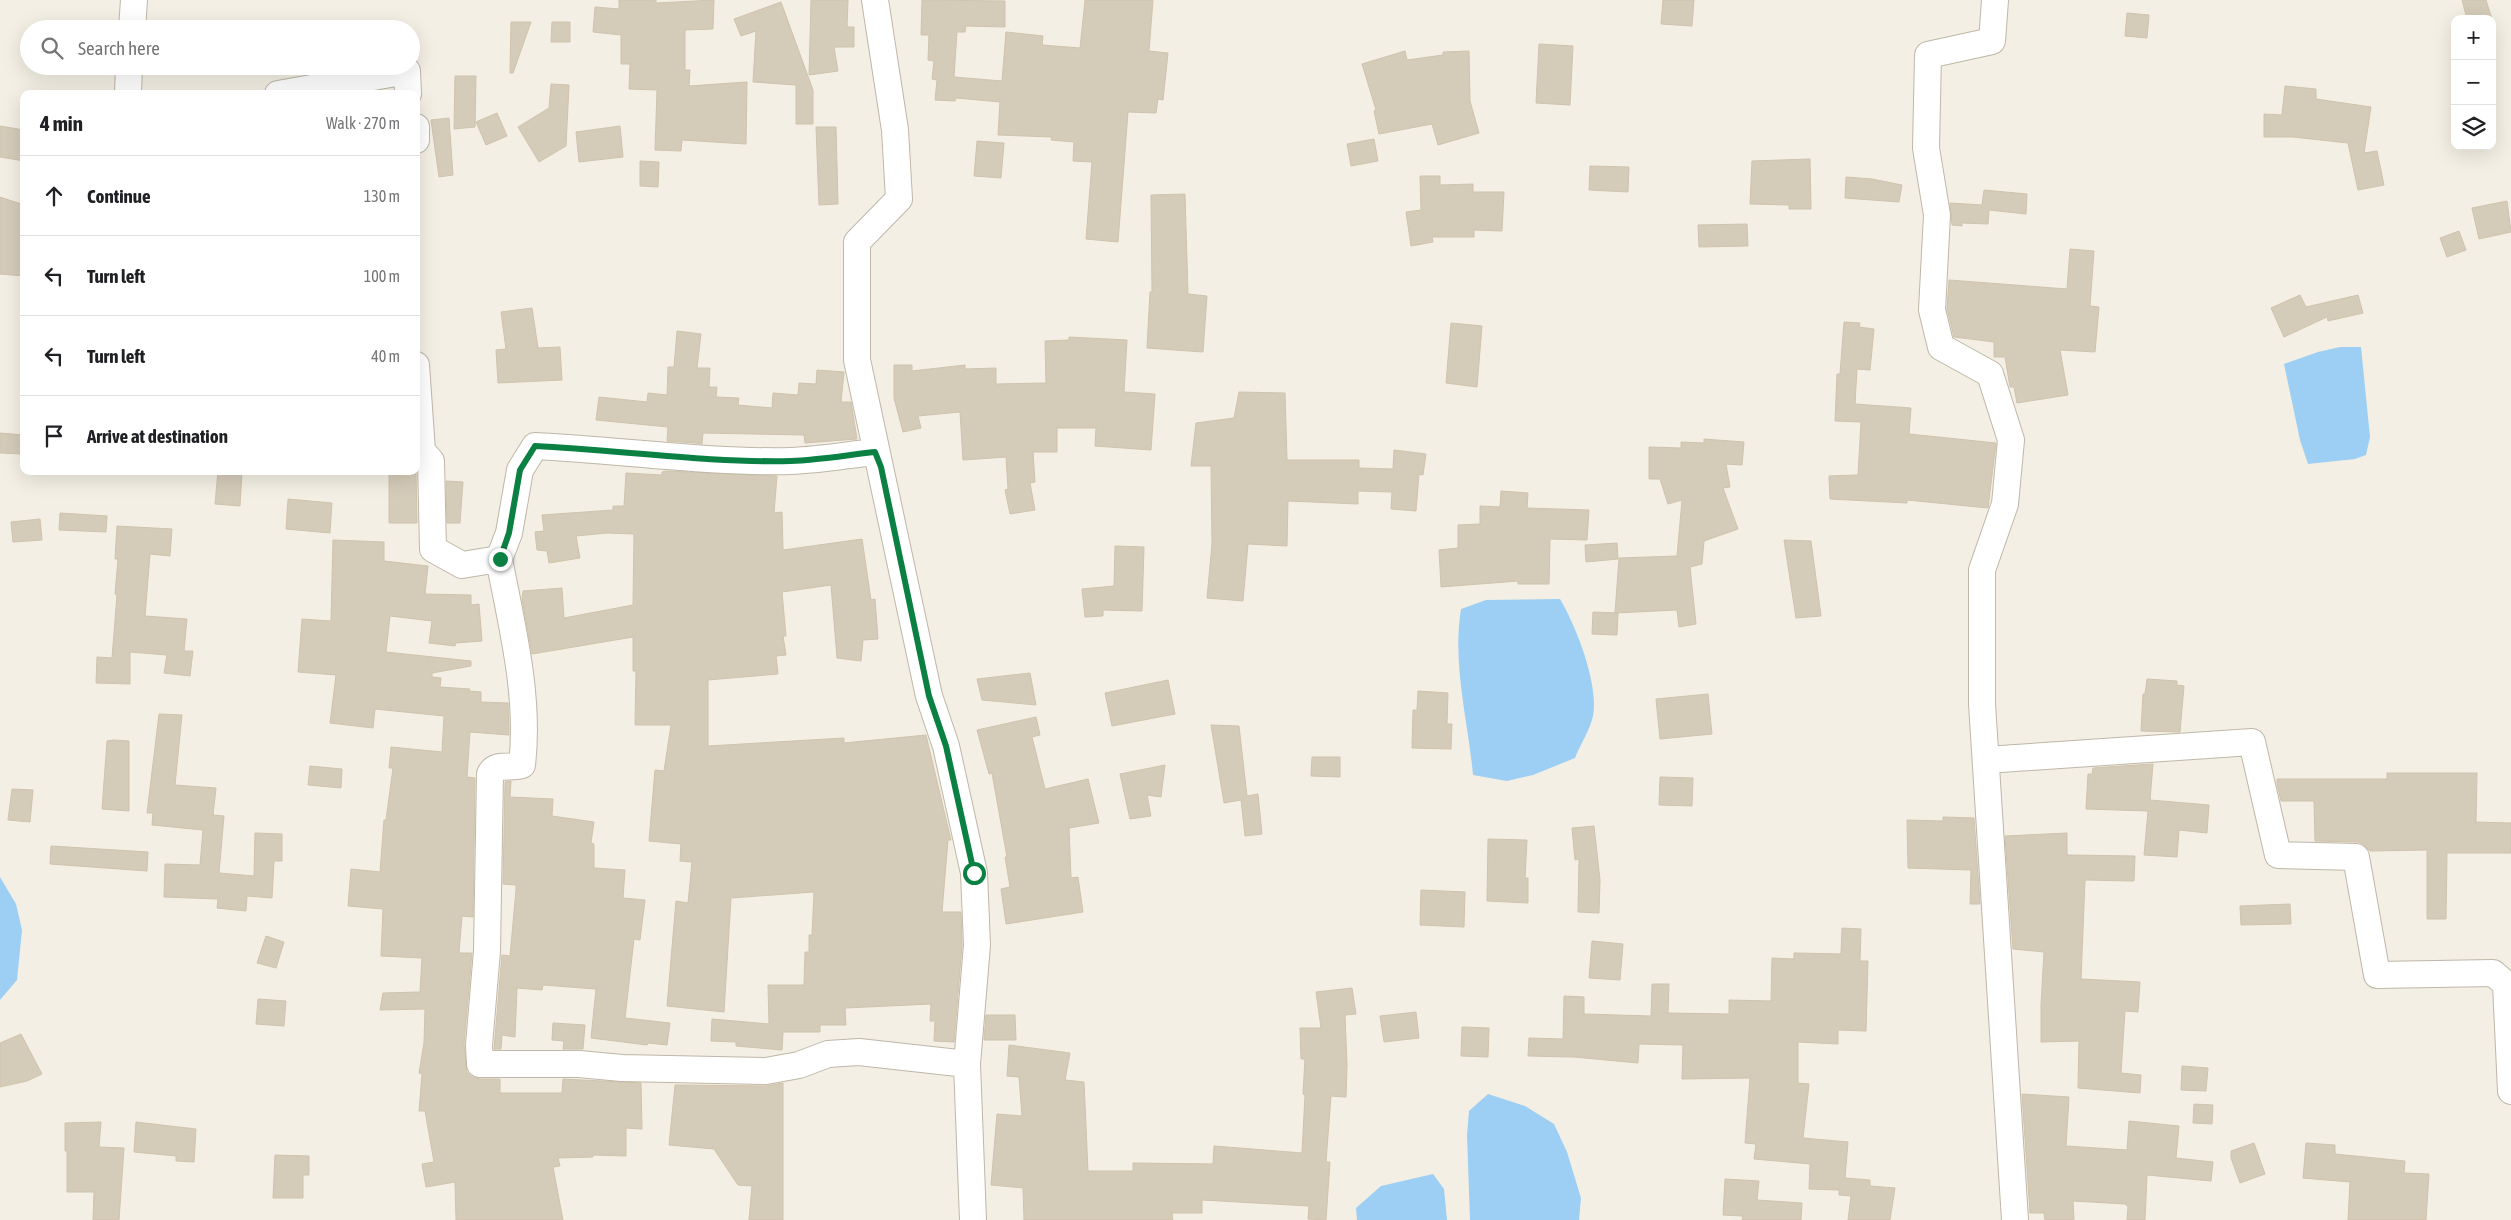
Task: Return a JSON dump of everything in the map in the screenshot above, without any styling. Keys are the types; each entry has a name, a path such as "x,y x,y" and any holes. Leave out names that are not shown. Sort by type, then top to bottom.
{"street":[{"path":"133,20 134,0"},
{"path":"875,0 895,130 899,199 857,242 857,360 875,452 881,467 929,696 946,746 974,873 976,945 968,1064 973,1220"},
{"path":"1995,0 1992,41 1928,54 1926,148 1937,215 1932,310 1941,347 1990,374 2011,440 2005,504 1982,570 1982,704 2016,1220"},
{"path":"128,90 129,75"},
{"path":"300,90 385,75"},
{"path":"407,75 408,90"},
{"path":"420,422 422,451 431,461 433,549 462,565 500,559"},
{"path":"875,452 792,461 696,458 604,449 535,446 520,470 509,533 500,559 522,678 524,749 522,766 498,767 492,770 490,774 489,887 480,1064 579,1064 622,1068 766,1071 799,1065 828,1054 859,1052 968,1064"},
{"path":"1986,760 2252,742 2278,855 2356,857 2376,975 2493,973 2506,984 2511,1091"}],"water":[{"path":"2340,347 2361,347 2370,437 2366,455 2355,459 2308,464 2300,440 2284,364 2318,352"},
{"path":"1560,599 1579,639 1593,688 1593,716 1590,727 1575,758 1533,775 1507,781 1473,775 1458,651 1461,609 1486,600"},
{"path":"0,877 16,904 22,930 17,980 0,1000"},
{"path":"1488,1094 1525,1106 1554,1124 1567,1152 1581,1198 1579,1220 1470,1220 1467,1135 1469,1111"},
{"path":"1433,1174 1444,1189 1447,1220 1357,1220 1356,1208 1381,1186"}],"building":[{"path":"619,0 656,0 656,3 714,0 713,29 685,30 685,70 690,70 689,86 747,82 746,144 682,140 681,151 655,150 657,90 629,89 630,64 621,64 621,35 593,32 595,7 619,9"},
{"path":"811,0 848,0 847,27 854,27 854,47 834,47 838,71 809,75"},
{"path":"922,0 1005,1 1005,27 966,26 965,32 957,32 954,77 1002,81 1006,32 1043,36 1042,45 1080,48 1085,0 1153,0 1149,51 1168,53 1163,100 1158,99 1156,113 1128,112 1118,242 1086,239 1092,162 1073,161 1074,142 1051,140 1052,137 998,135 1000,102 956,98 955,101 935,100 937,80 932,79 934,61 928,60 929,35 921,35"},
{"path":"1663,0 1694,0 1692,26 1661,24"},
{"path":"2462,0 2486,0 2491,15 2466,15"},
{"path":"781,2 813,90 813,124 796,124 796,85 753,82 756,31 741,36 734,19"},
{"path":"2127,13 2149,15 2147,38 2125,36"},
{"path":"511,22 531,22 513,73 510,73"},
{"path":"552,22 570,22 570,42 551,42"},
{"path":"1539,44 1573,46 1570,105 1536,103"},
{"path":"1405,51 1407,60 1443,55 1443,52 1469,51 1470,101 1479,133 1438,145 1432,124 1379,134 1374,111 1376,110 1362,64"},
{"path":"455,76 476,76 475,127 454,129"},
{"path":"551,84 569,85 566,146 539,162 518,127 549,108"},
{"path":"2285,86 2316,89 2316,99 2371,107 2364,153 2377,151 2384,185 2358,190 2348,143 2293,137 2264,137 2264,114 2282,115"},
{"path":"497,113 507,136 486,145 476,122"},
{"path":"449,118 453,175 439,177 431,120"},
{"path":"0,126 20,129 20,160 0,157"},
{"path":"620,126 623,157 579,162 576,132"},
{"path":"816,127 836,127 838,204 819,205"},
{"path":"1374,139 1378,161 1351,166 1347,144"},
{"path":"977,141 1004,143 1001,178 974,176"},
{"path":"1810,159 1811,209 1789,209 1789,205 1750,204 1752,161"},
{"path":"640,161 659,162 658,187 640,186"},
{"path":"1590,166 1629,167 1628,192 1589,190"},
{"path":"1420,176 1440,176 1440,185 1473,184 1473,192 1504,192 1502,231 1474,230 1474,237 1432,237 1433,242 1411,246 1406,212 1421,210"},
{"path":"1846,177 1872,179 1902,185 1899,202 1845,198"},
{"path":"1984,190 2027,194 2026,214 1989,210 1988,224 1962,223 1962,226 1952,225 1950,203 1982,205"},
{"path":"1185,194 1188,294 1207,296 1203,352 1147,348 1150,292 1152,292 1151,195"},
{"path":"0,197 20,204 20,276 0,274"},
{"path":"2507,201 2511,232 2479,239 2472,208"},
{"path":"1747,224 1748,246 1699,247 1698,225"},
{"path":"2459,231 2466,250 2447,257 2440,238"},
{"path":"2070,249 2094,251 2090,306 2099,307 2095,352 2060,350 2068,395 2017,403 2014,387 2010,387 2005,357 1994,357 1994,342 1954,337 1947,309 1949,280 2067,289"},
{"path":"2300,295 2306,307 2358,295 2363,313 2328,321 2327,317 2284,337 2271,308"},
{"path":"532,308 538,348 560,347 562,380 498,383 496,350 506,349 501,312"},
{"path":"1844,322 1860,323 1859,327 1874,329 1870,370 1857,369 1855,404 1911,408 1909,434 1996,443 1988,508 1907,500 1907,503 1830,499 1829,476 1858,475 1861,422 1835,421 1837,374 1840,374"},
{"path":"1451,323 1482,326 1477,387 1446,383"},
{"path":"677,331 701,334 697,368 710,368 709,387 717,387 716,397 739,398 738,405 772,408 773,393 798,395 799,383 816,384 817,370 844,372 841,402 851,402 857,439 805,443 804,435 703,433 702,444 667,441 668,427 596,420 599,397 647,402 648,393 667,395 668,367 674,367"},
{"path":"1069,337 1127,340 1124,392 1155,394 1151,450 1095,446 1096,428 1057,428 1057,452 1033,452 1035,482 1030,483 1035,510 1010,514 1005,490 1008,489 1006,457 963,460 960,412 918,416 921,428 903,432 894,398 894,365 912,365 912,371 965,365 965,369 996,368 996,384 1046,383 1045,341 1069,340"},
{"path":"1239,392 1285,393 1287,460 1359,460 1359,468 1393,469 1394,450 1426,454 1423,475 1419,474 1416,511 1391,509 1392,492 1358,491 1358,504 1288,501 1287,546 1248,544 1243,601 1207,598 1212,544 1211,466 1191,466 1196,423 1234,418"},
{"path":"0,433 20,435 20,454 0,453"},
{"path":"1704,439 1744,442 1742,465 1726,464 1730,487 1723,488 1738,529 1704,541 1702,564 1690,567 1696,624 1679,627 1677,610 1615,613 1619,558 1677,556 1682,500 1668,504 1660,479 1649,479 1649,447 1681,448 1681,442 1704,443"},
{"path":"662,472 777,476 774,513 782,512 783,550 862,539 871,600 875,599 878,639 863,640 861,661 837,658 831,585 782,592 786,636 783,636 786,655 776,656 778,674 708,680 708,746 844,738 844,743 926,735 951,840 948,840 942,912 961,912 962,945 954,1042 934,1041 935,1021 930,1021 931,1004 845,1008 846,1025 820,1025 820,1032 783,1032 782,1050 736,1046 736,1042 711,1041 712,1019 769,1024 768,985 804,985 805,952 809,952 809,935 812,935 814,892 731,898 724,1012 667,1006 676,901 688,903 692,862 680,861 681,844 649,841 655,770 664,771 671,725 635,725 636,671 633,671 633,637 532,654 522,599 523,591 562,588 564,618 633,605 634,534 607,533 576,536 580,558 549,563 547,551 537,550 535,532 544,531 542,515 613,510 613,506 624,506 626,473 662,475"},
{"path":"218,475 242,475 240,506 215,504"},
{"path":"389,475 416,475 417,523 389,523"},
{"path":"446,481 463,482 460,523 447,523"},
{"path":"1501,491 1528,493 1527,508 1589,510 1587,540 1550,539 1549,584 1518,584 1518,581 1441,587 1439,550 1458,548 1458,525 1480,524 1480,506 1500,507"},
{"path":"288,499 332,503 330,533 286,529"},
{"path":"60,513 107,516 106,532 59,530"},
{"path":"40,519 42,540 13,542 11,522"},
{"path":"117,526 172,529 170,556 150,554 145,616 187,619 184,651 193,651 190,676 164,673 167,655 130,652 130,684 96,683 97,657 112,658 117,595 115,594 118,559 115,559"},
{"path":"333,540 384,542 384,561 428,566 425,594 471,595 471,605 479,604 482,641 456,643 455,646 429,643 432,621 390,616 386,652 471,661 471,666 432,673 432,677 441,678 440,687 470,689 469,691 481,692 481,702 508,703 509,735 470,732 467,777 475,778 473,917 462,916 459,953 472,953 464,1044 467,1072 472,1077 480,1079 500,1079 500,1093 562,1093 563,1079 641,1083 642,1129 626,1128 626,1156 593,1155 593,1157 558,1158 560,1166 553,1167 563,1220 456,1220 455,1182 426,1187 422,1164 434,1162 425,1111 419,1111 422,1074 419,1073 424,1043 425,1009 380,1010 383,993 420,992 422,958 381,956 383,909 348,906 351,869 380,872 384,820 386,820 393,768 389,768 391,747 442,752 444,716 375,709 373,728 330,723 336,675 298,672 302,619 331,621"},
{"path":"1784,540 1811,541 1821,616 1796,618"},
{"path":"1617,543 1618,559 1586,562 1585,545"},
{"path":"1115,546 1144,547 1142,611 1103,610 1103,616 1085,617 1082,589 1114,586"},
{"path":"1593,612 1618,613 1617,635 1592,634"},
{"path":"1030,673 1036,705 982,700 977,679"},
{"path":"2147,679 2177,681 2177,685 2184,686 2180,732 2141,731 2143,694 2145,694"},
{"path":"1168,680 1175,714 1112,726 1105,693"},
{"path":"1418,691 1448,693 1447,724 1452,724 1451,749 1412,748 1413,710 1417,710"},
{"path":"1708,694 1712,734 1660,739 1656,699"},
{"path":"159,714 182,715 175,785 216,788 213,815 224,816 219,873 254,876 255,833 282,834 282,861 274,861 272,898 247,896 246,911 217,908 218,899 164,897 165,864 200,865 203,830 152,825 153,813 147,813"},
{"path":"1036,717 1040,735 1032,737 1045,789 1088,779 1099,823 1069,828 1071,878 1078,877 1083,912 1006,924 1001,889 1010,887 1005,857 1007,857 992,773 989,774 977,730"},
{"path":"1211,725 1239,726 1247,796 1258,794 1262,834 1245,836 1241,800 1224,803"},
{"path":"107,741 129,741 129,811 102,809"},
{"path":"1312,757 1340,757 1340,777 1311,776"},
{"path":"2153,764 2150,800 2209,805 2207,833 2179,830 2177,857 2144,855 2148,811 2086,809 2088,774 2092,774 2093,768"},
{"path":"1165,765 1161,797 1147,795 1151,816 1130,819 1120,774"},
{"path":"310,766 342,769 341,788 308,785"},
{"path":"2387,773 2477,773 2476,822 2511,823 2511,853 2447,853 2446,919 2427,919 2427,850 2370,851 2363,844 2357,842 2315,841 2314,801 2281,801 2277,784 2277,779 2387,779"},
{"path":"1660,777 1693,778 1692,806 1659,805"},
{"path":"511,781 510,797 553,799 552,816 594,822 591,843 594,844 594,868 625,870 623,898 645,900 640,940 634,939 625,1018 670,1023 667,1045 648,1043 647,1045 591,1038 596,989 543,985 542,990 517,988 515,1037 502,1035 501,1049 494,1049 502,955 510,956 516,890 516,885 503,884 505,782"},
{"path":"12,789 33,790 30,822 8,820"},
{"path":"1943,817 1974,818 1980,904 1970,904 1971,870 1908,868 1907,820 1943,821"},
{"path":"1594,826 1600,880 1599,913 1578,912 1579,859 1575,860 1572,828"},
{"path":"2067,833 2067,855 2135,856 2134,881 2085,880 2081,979 2140,982 2138,1012 2125,1011 2121,1073 2141,1075 2140,1093 2078,1088 2079,1041 2041,1042 2044,952 2013,949 2005,836"},
{"path":"1488,839 1527,840 1525,878 1528,878 1528,903 1487,901"},
{"path":"51,846 148,852 147,871 50,864"},
{"path":"1421,890 1465,892 1464,927 1420,925"},
{"path":"2290,904 2291,924 2241,925 2240,906"},
{"path":"1842,928 1861,929 1860,961 1868,961 1866,1031 1838,1030 1838,1044 1798,1042 1798,1083 1809,1084 1803,1138 1848,1142 1845,1178 1870,1180 1870,1186 1895,1188 1890,1220 1848,1220 1851,1196 1839,1195 1839,1190 1809,1189 1810,1164 1754,1159 1756,1144 1745,1143 1750,1078 1682,1079 1683,1045 1639,1044 1638,1063 1574,1057 1528,1056 1529,1038 1563,1039 1564,996 1584,997 1584,1014 1651,1016 1652,984 1669,984 1668,1013 1729,1014 1729,1000 1771,1001 1772,958 1794,959 1794,953 1841,954"},
{"path":"266,936 284,942 276,968 257,963"},
{"path":"1592,941 1623,944 1620,980 1589,978"},
{"path":"1352,988 1356,1014 1345,1015 1346,1097 1331,1096 1326,1162 1330,1162 1326,1220 1308,1219 1309,1206 1202,1200 1202,1213 1172,1213 1173,1220 1024,1220 1023,1188 991,1185 997,1114 1022,1116 1019,1077 1007,1076 1009,1045 1070,1053 1065,1080 1084,1082 1088,1171 1133,1171 1133,1163 1213,1164 1214,1146 1302,1153 1305,1059 1301,1059 1300,1028 1321,1028 1316,992"},
{"path":"258,999 286,1001 284,1026 256,1024"},
{"path":"1416,1012 1419,1038 1384,1042 1380,1016"},
{"path":"986,1015 1015,1015 1016,1040 984,1040"},
{"path":"553,1023 585,1025 583,1049 563,1049 564,1041 552,1040"},
{"path":"1462,1027 1489,1028 1488,1057 1461,1056"},
{"path":"21,1034 42,1074 27,1081 0,1087 0,1043"},
{"path":"2182,1066 2208,1068 2206,1091 2181,1090"},
{"path":"783,1083 783,1220 749,1220 752,1186 738,1185 714,1149 669,1145 675,1085 766,1086"},
{"path":"2022,1094 2069,1097 2066,1146 2127,1150 2129,1121 2179,1126 2176,1158 2213,1162 2211,1181 2147,1175 2145,1220 2127,1220 2128,1207 2125,1204 2073,1201 2074,1220 2045,1220 2044,1213 2030,1213"},
{"path":"2194,1104 2213,1105 2212,1124 2193,1123"},
{"path":"101,1122 99,1147 124,1148 119,1220 93,1220 94,1192 67,1192 65,1123"},
{"path":"136,1122 196,1129 194,1162 176,1161 176,1156 134,1152"},
{"path":"2254,1143 2265,1174 2240,1183 2231,1158 2231,1151"},
{"path":"2306,1143 2335,1145 2335,1154 2405,1161 2404,1173 2429,1174 2426,1220 2348,1220 2350,1182 2303,1178"},
{"path":"275,1155 309,1156 309,1175 303,1175 303,1198 273,1198"},
{"path":"1725,1179 1759,1181 1757,1200 1802,1203 1801,1220 1742,1220 1743,1216 1723,1215"}],"route":[{"path":"500,559 509,533 520,470 535,446 604,449 696,458 792,461 875,452 881,467 929,696 946,746 974,873"}]}
